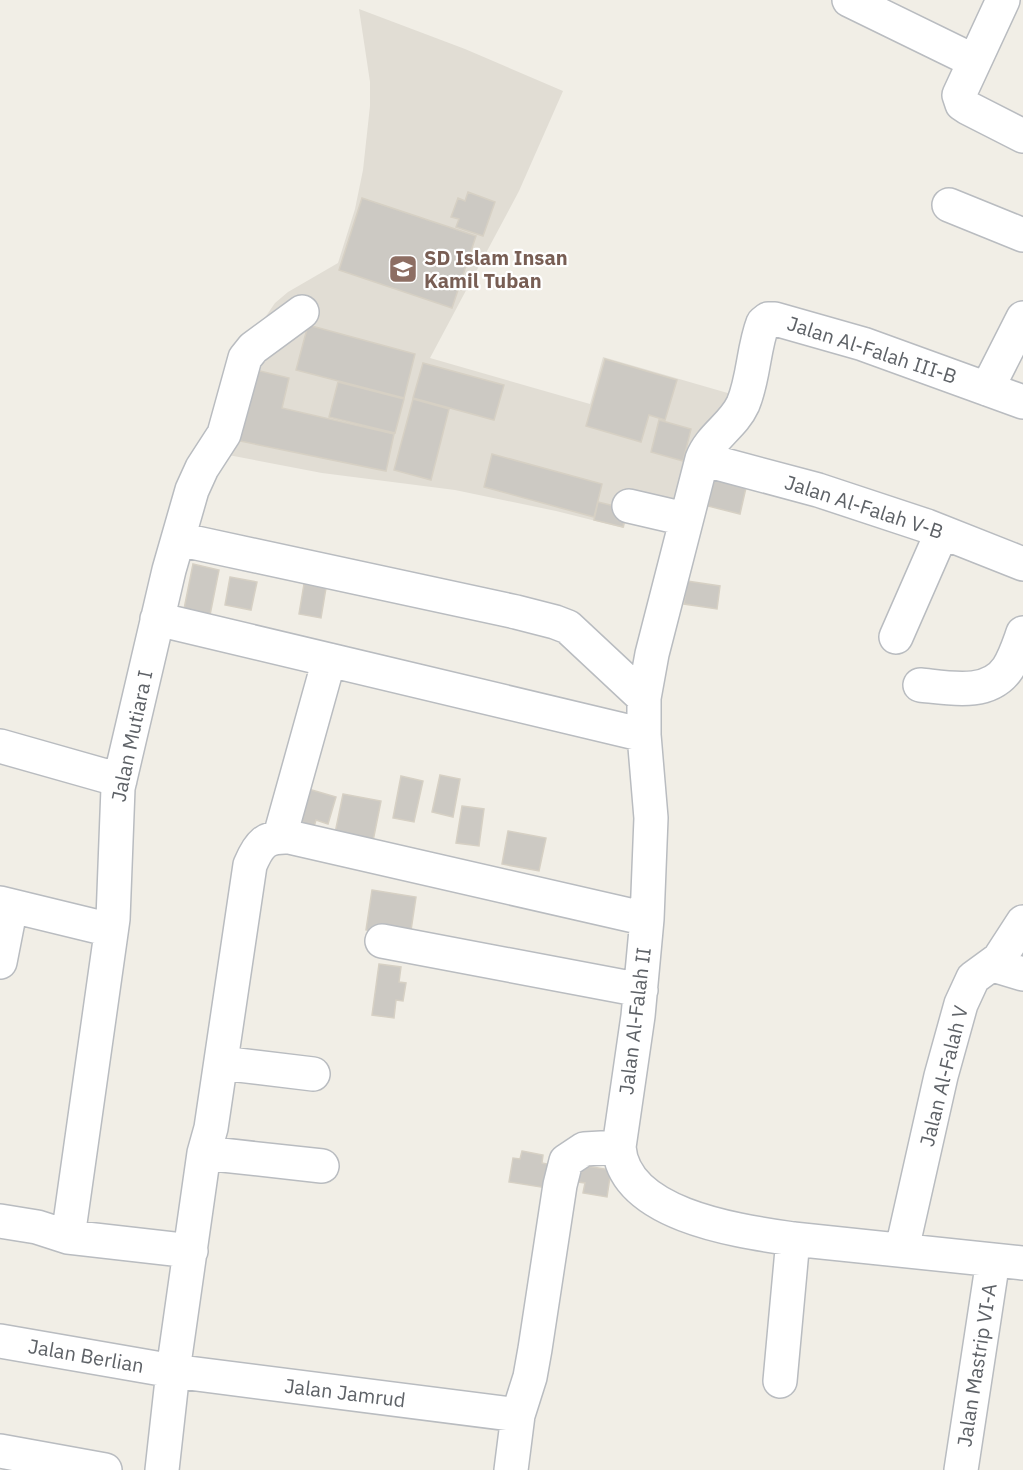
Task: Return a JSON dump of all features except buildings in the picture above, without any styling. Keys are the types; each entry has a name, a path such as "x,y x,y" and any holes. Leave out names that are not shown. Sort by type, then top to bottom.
{"street":[{"path":"1003,0 960,89 960,100 968,108 1023,136"},
{"path":"868,4 974,61"},
{"path":"949,205 1023,235"},
{"name":"Jalan Mutiara I","path":"68,1238 113,912 116,802 169,570 195,482 224,434 245,358 253,348 302,312"},
{"path":"987,389 1023,318"},
{"name":"Jalan Al-Falah III-B","path":"702,459 709,444 732,420 744,402 762,326 768,319 816,329 1023,402"},
{"name":"Jalan Al-Falah II","path":"702,459 652,654 644,698 644,735 651,818 647,919 632,1065 619,1147 621,1161 627,1173 642,1191 658,1202 716,1224 793,1239 1008,1262"},
{"name":"Jalan Al-Falah V-B","path":"702,459 818,490 942,532 1023,564"},
{"path":"629,506 685,519"},
{"path":"896,637 942,532"},
{"path":"178,539 555,622 568,627 644,698"},
{"path":"157,619 644,735"},
{"path":"920,685 962,689 990,683 1008,668 1023,633"},
{"path":"280,836 329,660"},
{"path":"0,746 120,780"},
{"path":"162,1470 172,1371 204,1153 211,1128 250,865 256,849 266,840 280,836 289,837 647,919"},
{"path":"0,962 5,904 111,930"},
{"name":"Jalan Al-Falah V","path":"902,1249 941,1076 961,1004 973,978 1008,969 1010,945 1023,922"},
{"path":"382,941 641,990"},
{"path":"221,1063 314,1074"},
{"path":"511,1470 518,1415 530,1377 560,1185 566,1161 584,1149 619,1147"},
{"path":"204,1153 322,1166"},
{"path":"0,1221 37,1227 68,1238 191,1251"},
{"path":"780,1381 793,1239"},
{"name":"Jalan Mastrip VI-A","path":"961,1470 1008,1262"},
{"name":"Jalan Berlian","path":"0,1341 172,1371"},
{"name":"Jalan Jamrud","path":"172,1371 518,1415"},
{"path":"0,1451 105,1470"}],"shaded area":[{"name":"SD Islam Insan Kamil Tuban","path":"359,9 465,49 563,91 519,191 430,358 590,404 603,357 738,396 676,528 627,516 624,528 455,490 322,473 223,454 264,319 275,303 288,292 338,263 355,209 363,170 370,106 370,82"}],"place":[{"name":"SD Islam Insan Kamil Tuban","path":"403,269"}]}
